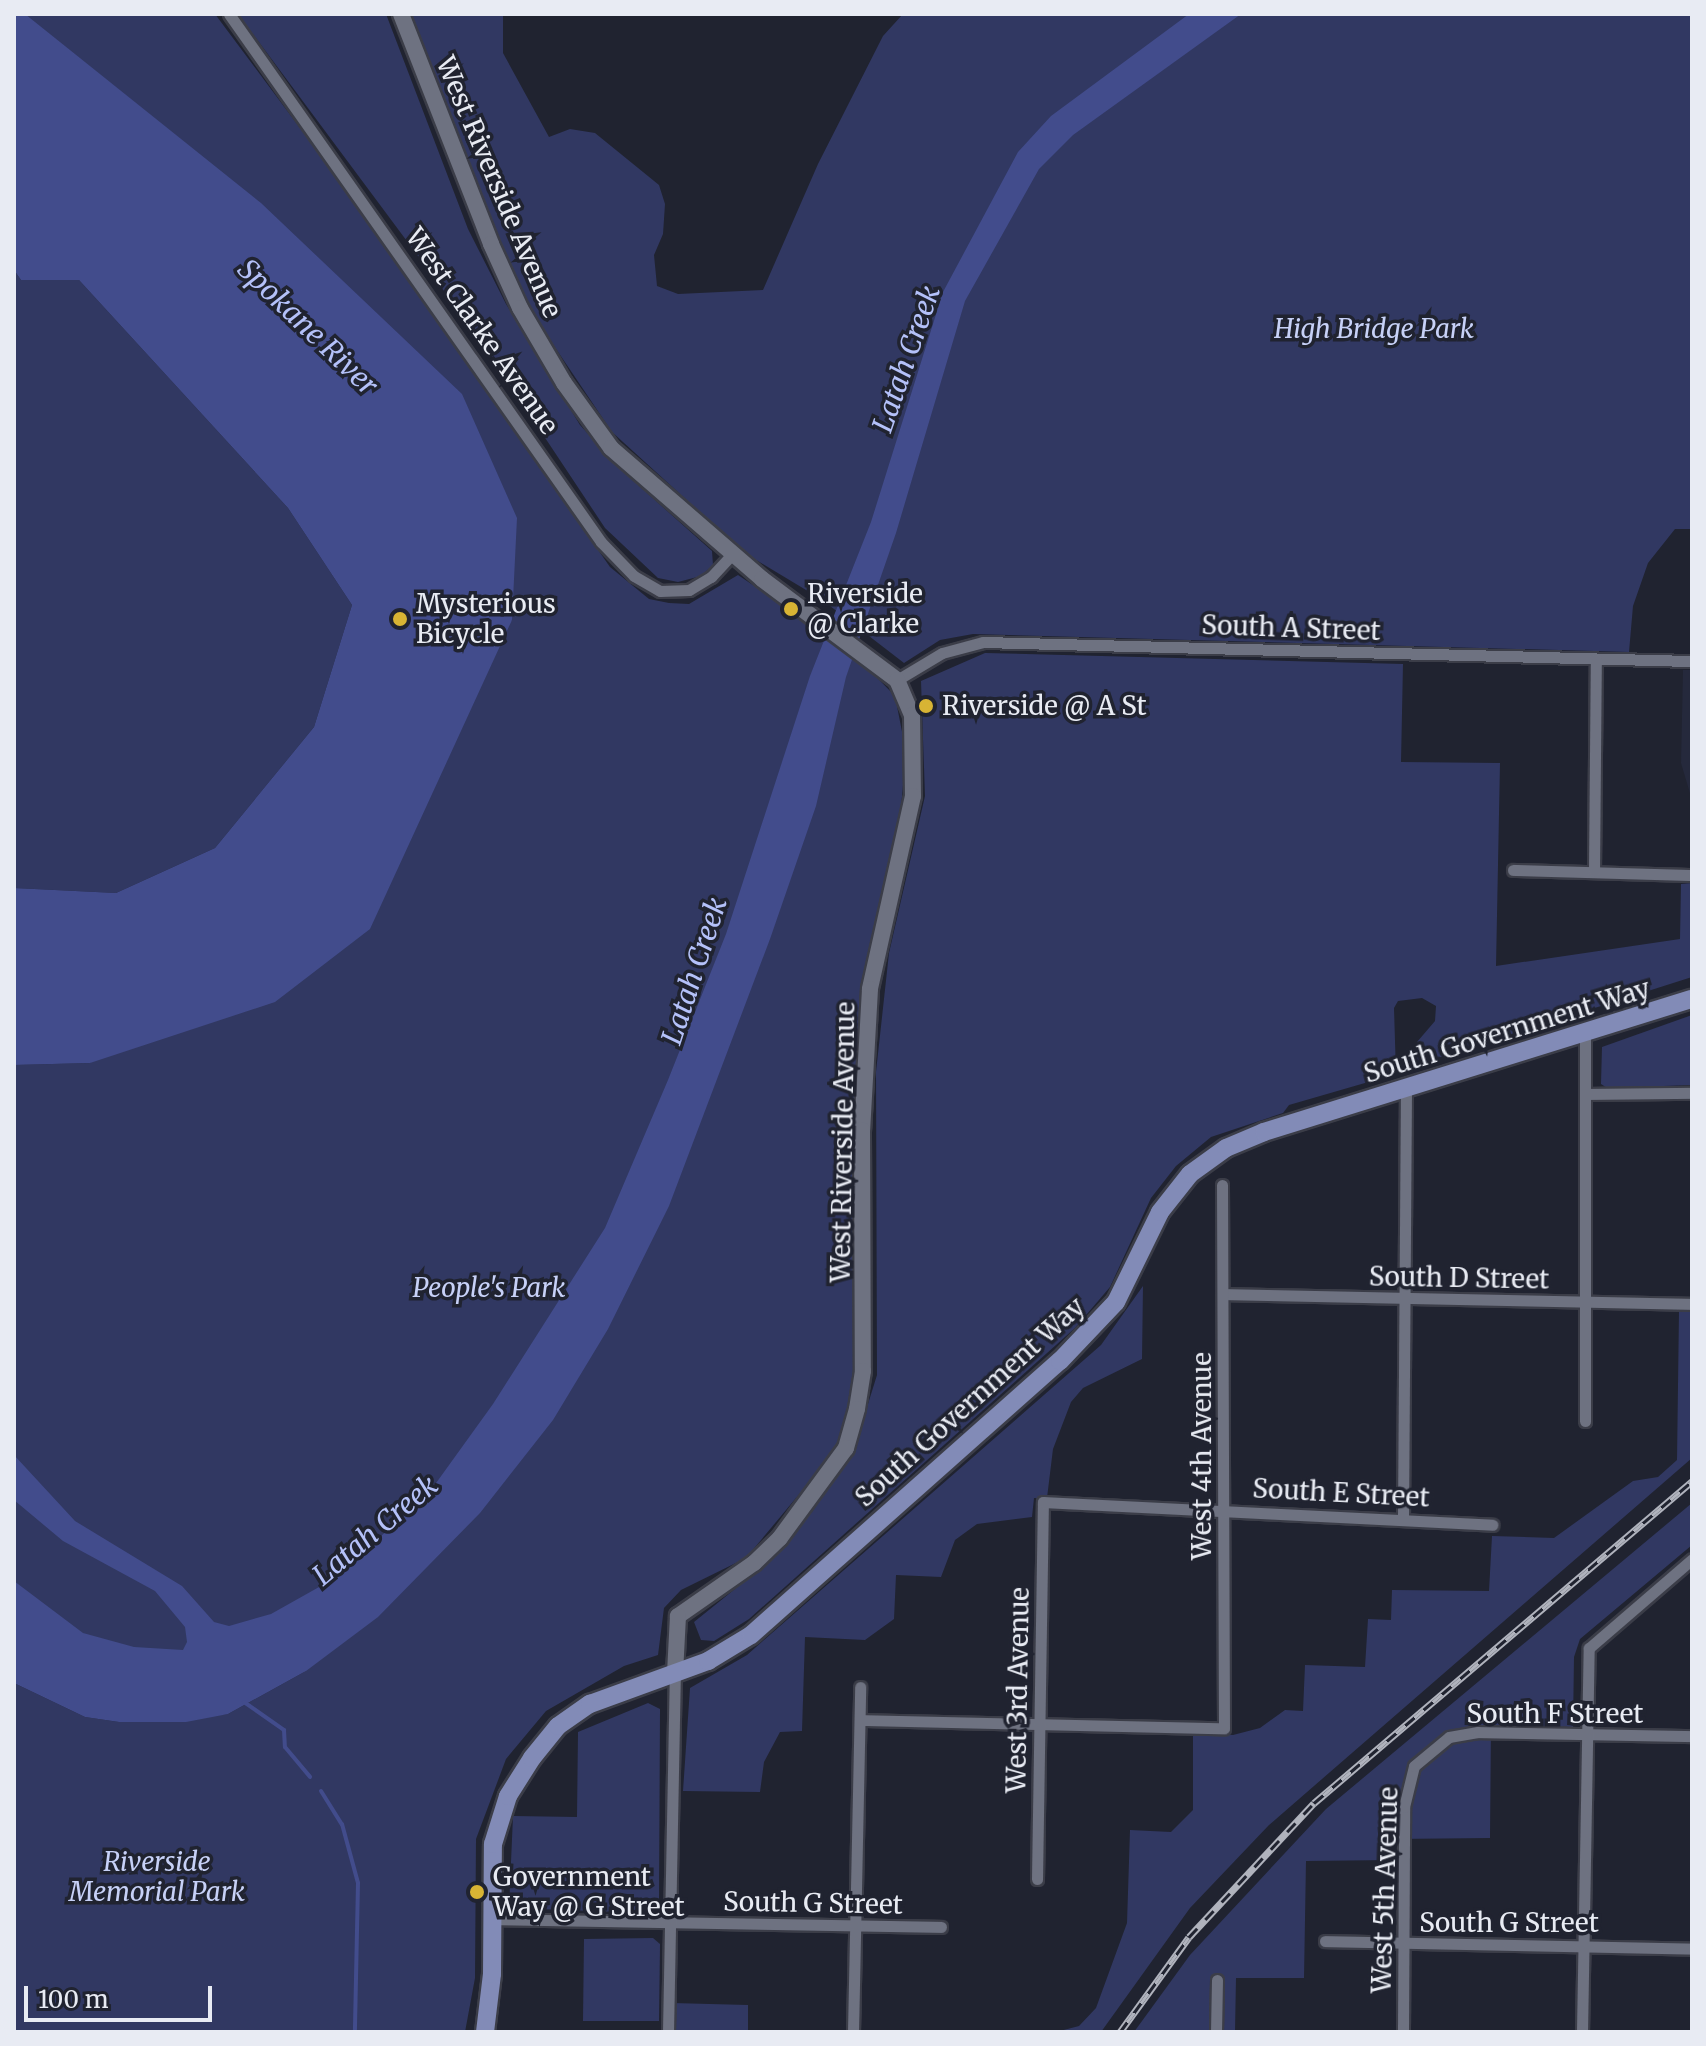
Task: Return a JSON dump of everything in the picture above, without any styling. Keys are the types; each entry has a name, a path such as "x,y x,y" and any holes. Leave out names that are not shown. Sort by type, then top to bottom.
{"main road":[{"name":"West Riverside Avenue","path":"401,14 491,244 520,308 564,383 611,448 772,587 877,661 897,680 912,715 916,775 870,989 862,1130 863,1371 857,1409 846,1448 780,1538 754,1563 678,1616 675,1673"},
{"name":"South Government Way","path":"485,2032 493,1844 508,1796 532,1758 558,1726 590,1704 708,1661 751,1635 1060,1361 1116,1302 1171,1194 1208,1159 1264,1132 1585,1035 1692,999"}],"street":[{"name":"West Clarke Avenue","path":"229,14 601,542 634,576 660,591 689,590 711,577 733,553"},
{"name":"South A Street","path":"897,680 942,653 983,642 1692,661"},
{"path":"1594,871 1596,659"},
{"path":"1513,870 1692,875"},
{"path":"1585,1035 1589,1094 1585,1421"},
{"path":"1403,1517 1402,1298 1406,1089"},
{"path":"1589,1094 1692,1093"},
{"name":"West 4th Avenue","path":"1039,1724 1224,1728 1225,1294 1222,1185"},
{"name":"South D Street","path":"1225,1294 1692,1304"},
{"name":"South E Street","path":"1043,1502 1403,1517 1492,1525"},
{"name":"West 3rd Avenue","path":"1037,1879 1043,1502"},
{"path":"1582,2032 1586,1666 1589,1648 1692,1559"},
{"path":"668,2032 675,1673"},
{"path":"853,2032 860,1687"},
{"path":"860,1720 1039,1724"},
{"name":"South F Street","path":"1425,1755 1449,1737 1478,1732 1692,1736"},
{"name":"West 5th Avenue","path":"1403,2032 1404,1807 1411,1774 1425,1755"},
{"name":"South G Street","path":"492,1919 941,1927"},
{"name":"South G Street","path":"1325,1941 1692,1949"},
{"path":"1216,2032 1217,1980"}],"shaded area":[{"path":"1683,670 1692,670 1692,800 1681,763"}],"green space":[{"name":"People's Park","path":"25,14 215,14 364,214 610,567 649,599 669,603 689,604 738,575 851,651 895,696 906,752 899,830 867,957 855,1135 856,1376 841,1444 746,1558 681,1590 664,1608 658,1655 624,1666 546,1711 506,1759 476,1839 475,1978 465,2032 14,2032 14,1683 85,1717 119,1722 228,1714 306,1671 234,1687 14,1659 14,1065 90,1063 512,620"},
{"path":"238,14 386,14 468,229 506,304 580,425 619,468 712,551 713,565 701,576 678,582 658,578 605,528 476,334"},
{"name":"High Bridge Park","path":"406,14 503,14 503,53 549,137 570,129 595,133 659,185 665,204 663,234 654,255 657,286 678,294 763,290 818,164 883,36 903,14 1692,14 1692,529 1675,529 1648,563 1633,606 1629,652 973,634 940,640 904,663 821,599 746,554 612,432 517,291"},
{"path":"14,270 21,280 79,280 288,508 352,605 314,727 215,848 116,893 14,888"},
{"path":"985,653 1403,664 1401,762 1500,763 1496,966 1680,939 1681,884 1692,883 1692,977 1422,1063 1416,1058 1417,1042 1435,1021 1436,1006 1422,998 1398,1001 1394,1008 1396,1074 1289,1105 1283,1113 1211,1137 1176,1166 1151,1198 1110,1287 1075,1328 749,1619 714,1641 701,1640 694,1622 761,1568 812,1512 854,1449 877,1375 876,1072 889,953 925,796 921,681"},
{"path":"1692,1015 1692,1085 1607,1088 1601,1084 1602,1047"},
{"path":"1143,1286 1142,1359 1083,1388 1071,1402 1053,1449 1047,1498 1034,1498 1032,1517 977,1524 955,1540 941,1577 896,1575 894,1619 865,1640 805,1637 802,1731 780,1732 764,1762 760,1792 683,1791 690,1688 747,1655 1101,1345"},
{"path":"1679,1310 1692,1311 1692,1458 1269,1825 1190,1908 1101,2032 1056,2032 1079,2026 1096,2008 1127,1923 1130,1830 1171,1832 1193,1810 1193,1733 1233,1735 1260,1728 1285,1710 1303,1711 1305,1665 1365,1667 1368,1619 1391,1620 1392,1590 1489,1591 1492,1536 1554,1538 1633,1481 1658,1477 1677,1460"},
{"path":"1692,1503 1692,1545 1580,1639 1574,1657 1573,1727 1491,1725 1490,1838 1393,1839 1392,1860 1306,1861 1304,1978 1236,1978 1235,2032 1134,2032 1190,1955 1326,1809"},
{"path":"648,1703 660,1709 659,1906 649,1913 509,1908 513,1816 577,1817 578,1732"},
{"path":"653,1938 660,1944 659,2021 583,2021 584,1939"},
{"path":"672,2003 748,2005 748,2032 673,2032"}],"water":[{"name":"Spokane River","path":"14,14 25,14 261,203 462,394 517,518 512,620 370,929 275,1002 90,1063 14,1065 14,888 116,893 215,848 314,727 352,605 288,508 79,280 21,280 14,270"},
{"path":"1189,14 1241,14 1073,135 1039,169 965,301 896,533 846,677 816,806 770,939 669,1206 608,1329 553,1420 480,1513 378,1617 306,1671 228,1714 186,1722 119,1722 85,1717 14,1683 14,1581 83,1633 134,1647 183,1650 187,1642 185,1627 155,1591 63,1541 14,1500 14,1455 75,1521 182,1586 214,1622 229,1626 271,1614 328,1582 426,1497 493,1404 605,1228 668,1080 726,934 810,676 871,522 943,292 1018,152 1051,116"}],"waterway":[{"path":"244,1702 284,1730 285,1747 310,1777"},
{"path":"321,1791 342,1824 358,1883 355,2032"}],"railway":[{"path":"1120,2032 1189,1937 1314,1803 1692,1481"}],"place":[{"name":"Riverside @ Clarke","path":"791,609"},
{"name":"Mysterious Bicycle","path":"400,619"},
{"name":"Riverside @ A St","path":"926,706"},
{"name":"Government Way @ G Street","path":"477,1892"}],"water label":[{"name":"Latah Creek","path":"906,359"},
{"name":"Latah Creek","path":"694,971"},
{"name":"Latah Creek","path":"375,1530"}],"park label":[{"name":"Riverside Memorial Park","path":"157,1877"}]}
